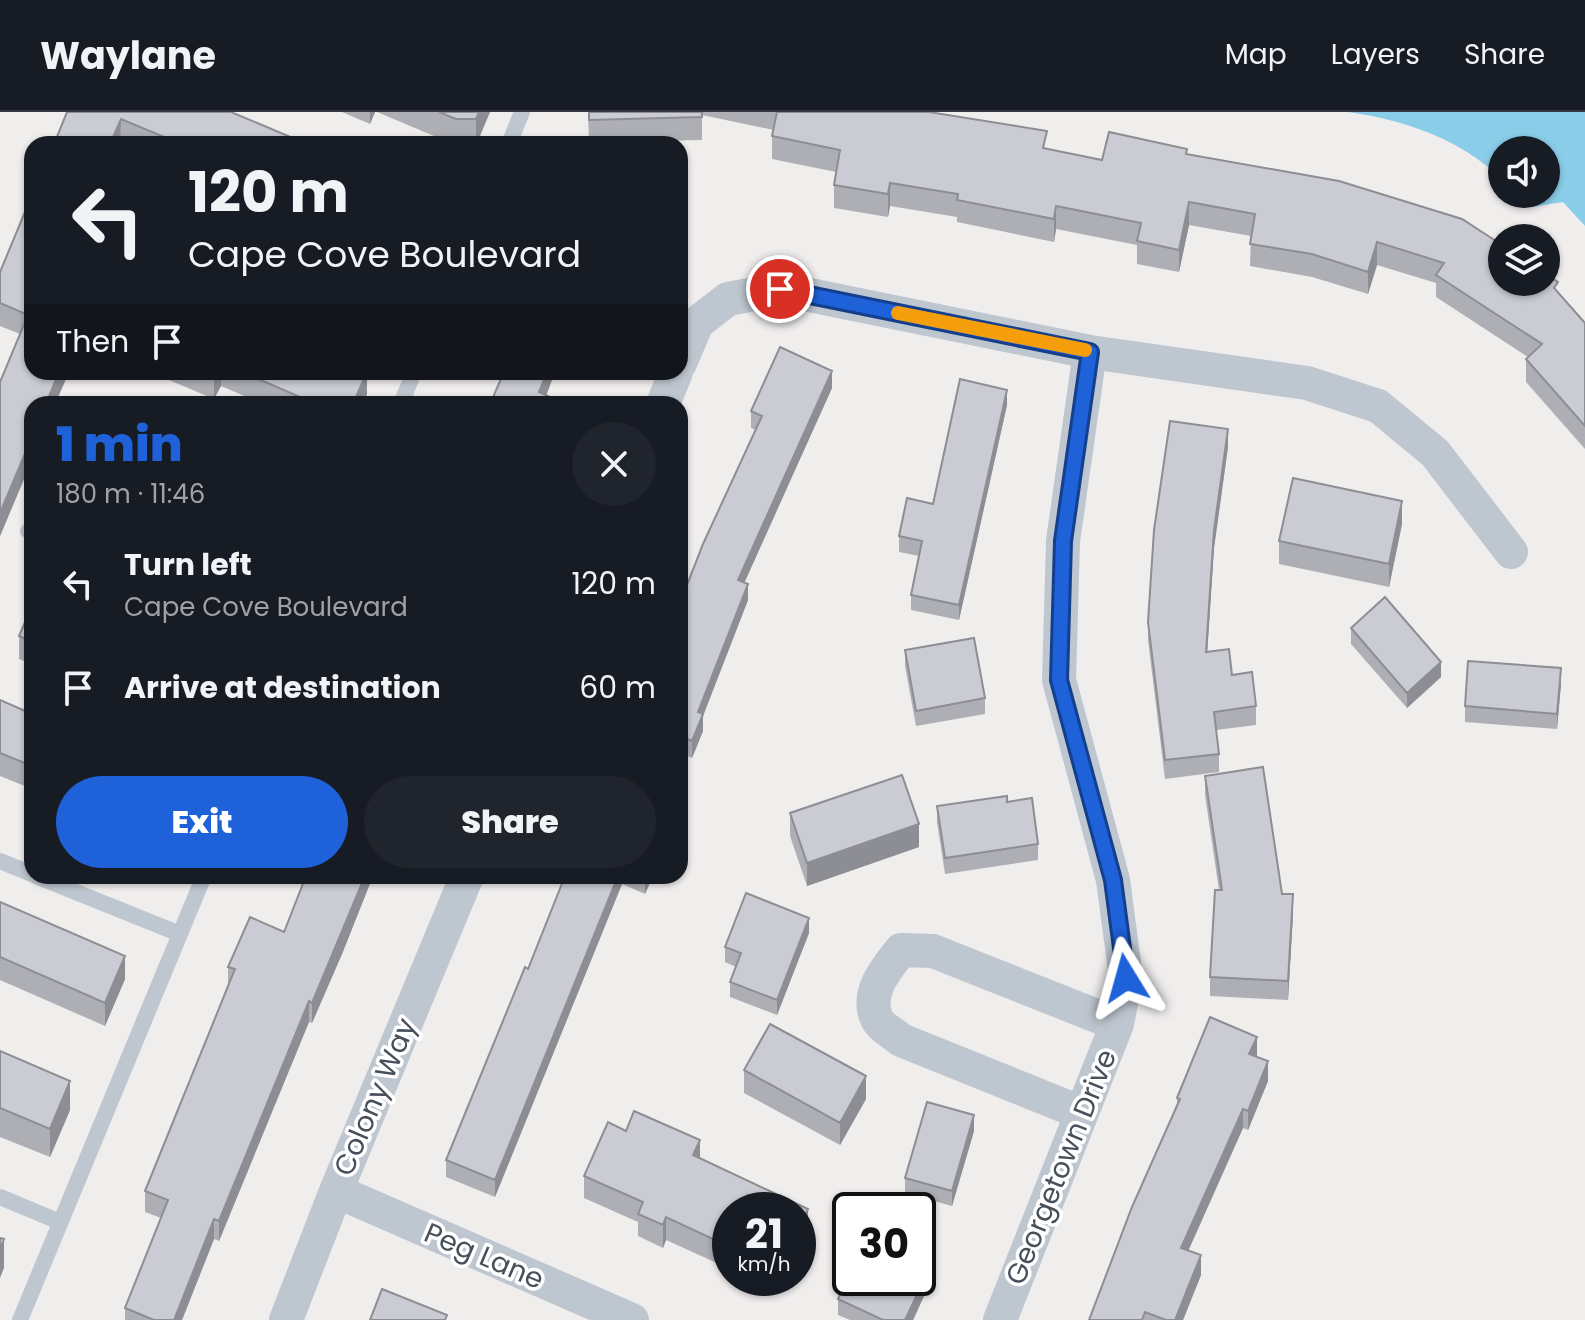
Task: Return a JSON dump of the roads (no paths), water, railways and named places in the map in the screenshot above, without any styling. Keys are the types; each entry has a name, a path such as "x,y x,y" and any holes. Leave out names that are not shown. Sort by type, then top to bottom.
{"street":[{"path":"688,344 697,323 728,299 780,289 1090,352 1307,383 1378,406 1435,453 1511,552"},
{"name":"Georgetown Drive","path":"1000,1320 1117,1024 1126,978 1113,880 1059,680 1063,541 1090,352"},
{"name":"Colony Way","path":"286,1320 464,884"},
{"path":"1082,1113 901,1040 878,1021 873,1001 882,974 901,950 933,951 1117,1024"},
{"name":"Peg Lane","path":"336,1191 632,1320"}],"lane":[{"path":"512,136 522,112"},
{"path":"0,861 24,871"},
{"path":"56,884 180,934"},
{"path":"20,1320 201,884"},
{"path":"0,1197 60,1222"}],"water":[{"path":"1348,112 1585,112 1585,226 1563,202 1560,202 1560,136 1488,136 1488,167 1450,142 1390,120"}]}
